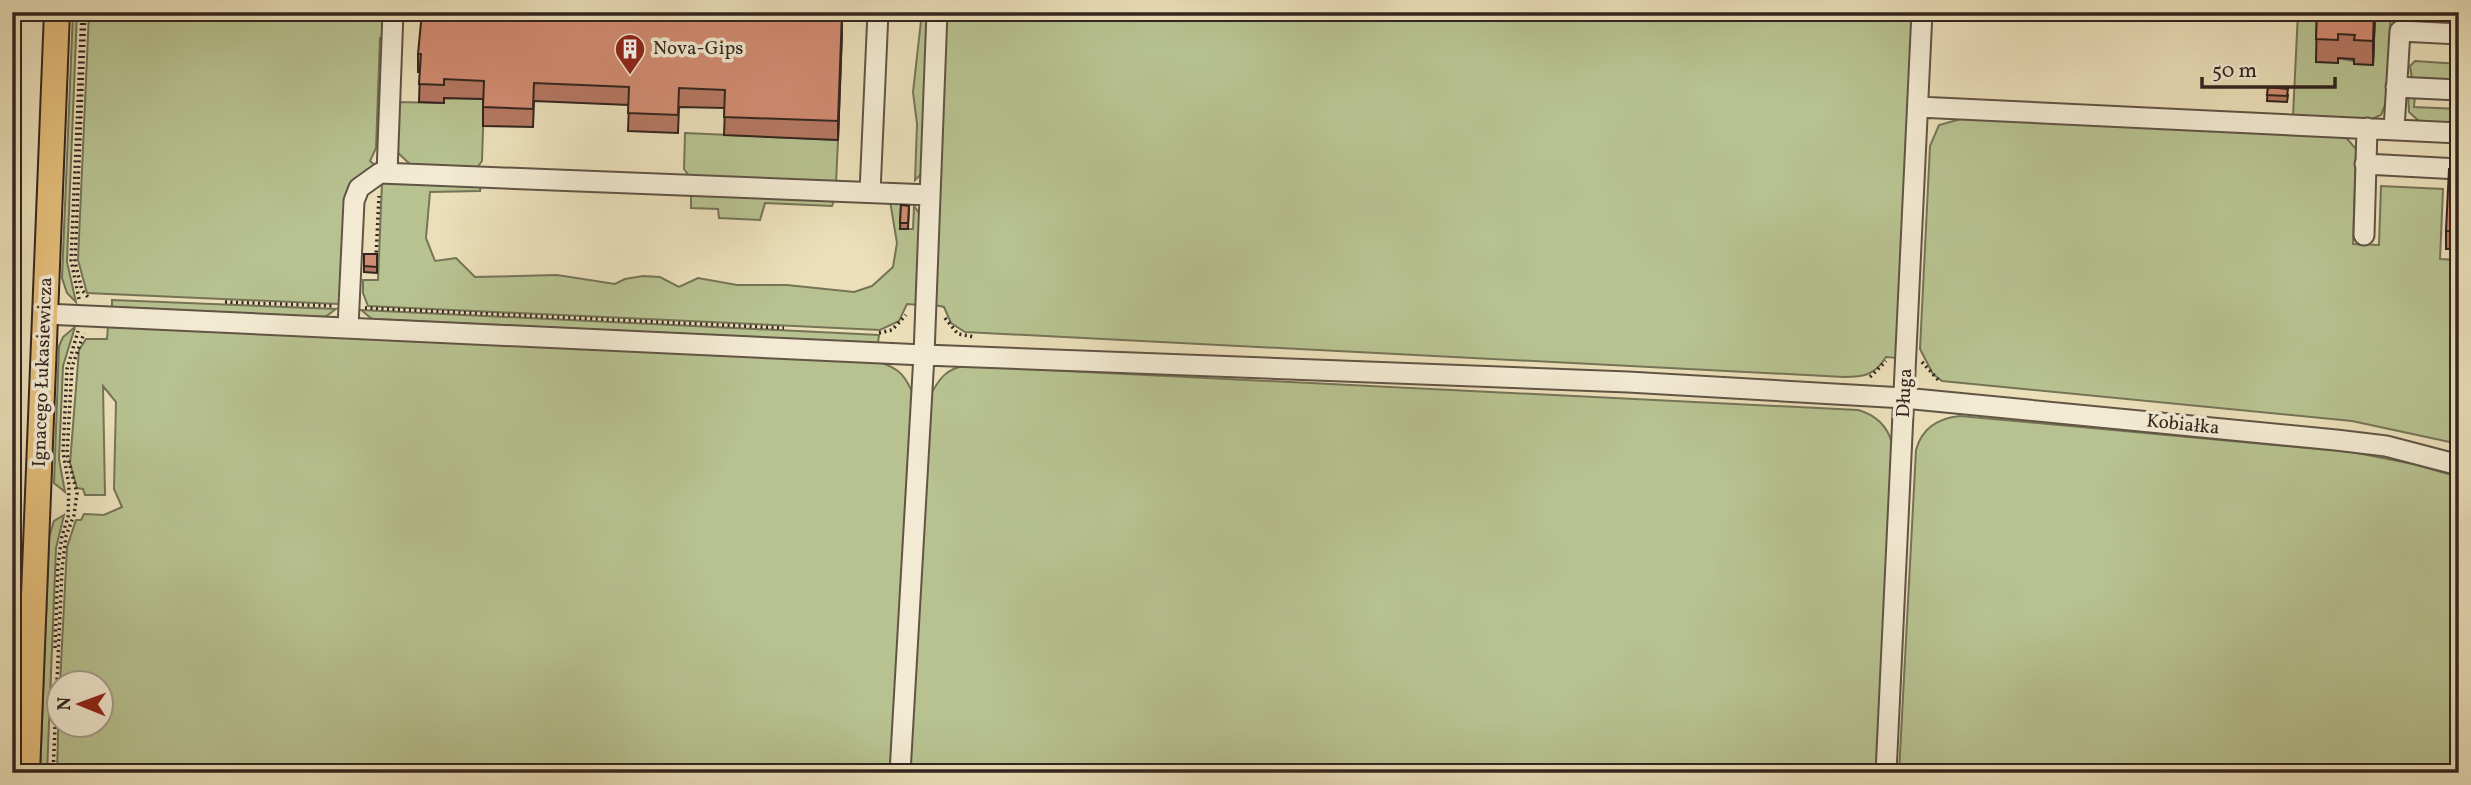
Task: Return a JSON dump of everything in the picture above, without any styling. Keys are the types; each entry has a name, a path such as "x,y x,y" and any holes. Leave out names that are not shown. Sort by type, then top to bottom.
{"main road":[{"name":"Ignacego Łukasiewicza","path":"27,773 57,12"}],"street":[{"path":"387,173 393,12"},
{"path":"870,192 878,12"},
{"path":"901,773 924,355 937,12"},
{"name":"Długa","path":"1886,773 1923,12"},
{"path":"2394,130 2400,31 2459,34"},
{"path":"2396,87 2459,90"},
{"path":"1918,107 2459,132"},
{"path":"2364,235 2367,128"},
{"path":"2365,164 2459,169"},
{"path":"348,327 354,201 359,188 380,173 930,195"},
{"name":"Kobiałka","path":"45,314 924,355 1628,382 1904,398 2336,440 2397,449 2459,465"}],"path":[{"path":"52,773 62,569 66,536 74,515 77,493 67,454 72,367 78,344 90,326 71,260 83,12"},
{"path":"52,773 58,564 69,506 69,485 63,453 66,369 79,326 92,298 82,290 75,262 83,12"},
{"path":"216,302 788,328"},
{"path":"874,332 892,330 902,321 909,308 926,307 942,309 949,326 958,334 986,337"},
{"path":"1864,379 1877,373 1886,360 1906,361 1925,364 1931,375 1950,385"}],"green space":[{"path":"73,12 77,12 67,262 76,302 67,293 62,278"},
{"path":"89,12 386,12 385,37 380,38 376,148 370,161 375,165 357,180 339,304 87,293 78,260"},
{"path":"922,12 930,12 922,173 915,180 917,124 913,92"},
{"path":"945,12 1914,12 1897,358 1886,357 1878,368 1868,374 1844,377 965,332 951,323 944,307 934,305"},
{"path":"2298,12 2319,12 2338,63 2338,58 2373,65 2375,12 2391,12 2386,103 2381,115 2369,120 2293,116"},
{"path":"2415,61 2459,64 2459,84 2412,80 2410,66"},
{"path":"2408,95 2415,95 2414,107 2459,109 2459,125 2421,123 2409,112"},
{"path":"444,98 484,99 482,161 476,169 413,167 396,151 395,102 443,103"},
{"path":"1961,114 2344,135 2356,149 2353,244 2379,245 2381,186 2443,189 2440,259 2459,260 2459,444 2352,421 1942,381 1933,374 1920,349 1930,146 1939,125 1961,119"},
{"path":"685,133 838,140 836,184 690,177 684,169"},
{"path":"382,182 481,183 480,191 430,192 426,238 435,261 456,258 475,277 557,275 615,284 643,276 660,277 679,287 698,278 737,285 787,285 854,292 872,286 893,267 897,243 890,201 901,200 901,229 913,229 914,206 922,217 919,305 907,304 899,321 880,330 368,306 363,293 363,280 378,280"},
{"path":"691,193 835,198 832,206 765,203 760,220 719,218 718,209 691,208"},
{"path":"112,300 336,309 325,317 112,307"},
{"path":"361,310 879,335 878,343 372,319"},
{"path":"108,326 879,362 892,367 909,384 914,397 893,773 57,773 58,740 116,740 116,670 61,670 67,547 76,520 81,520 84,514 104,515 122,507 114,489 116,402 103,386 105,495 85,495 83,489 77,488 70,463 79,350 86,339 107,339"},
{"path":"75,327 63,366 59,459 65,492 54,483 59,346 63,337"},
{"path":"965,366 1864,412 1884,426 1892,443 1877,773 908,773 931,394 944,375"},
{"path":"1960,416 2352,452 2413,464 2459,477 2459,773 1899,773 1916,450 1922,436 1932,426 1945,419"},
{"path":"64,515 56,548 51,670 46,670 47,773 40,773 49,537 54,521"}],"building":[{"name":"Nova-Gips","path":"422,12 842,12 838,121 724,117 725,90 679,88 678,115 628,113 629,87 534,83 533,109 483,107 484,81 444,79 444,85 419,84 421,54 418,54"},
{"path":"2317,12 2374,12 2373,41 2354,40 2355,35 2338,34 2338,40 2316,39"},
{"path":"2268,87 2288,89 2287,96 2267,95"},
{"path":"2449,169 2459,169 2459,231 2446,231"},
{"path":"901,205 909,206 908,223 900,223"},
{"path":"364,254 377,254 377,267 364,266"}],"place":[{"name":"Nova-Gips","path":"630,76"}]}
